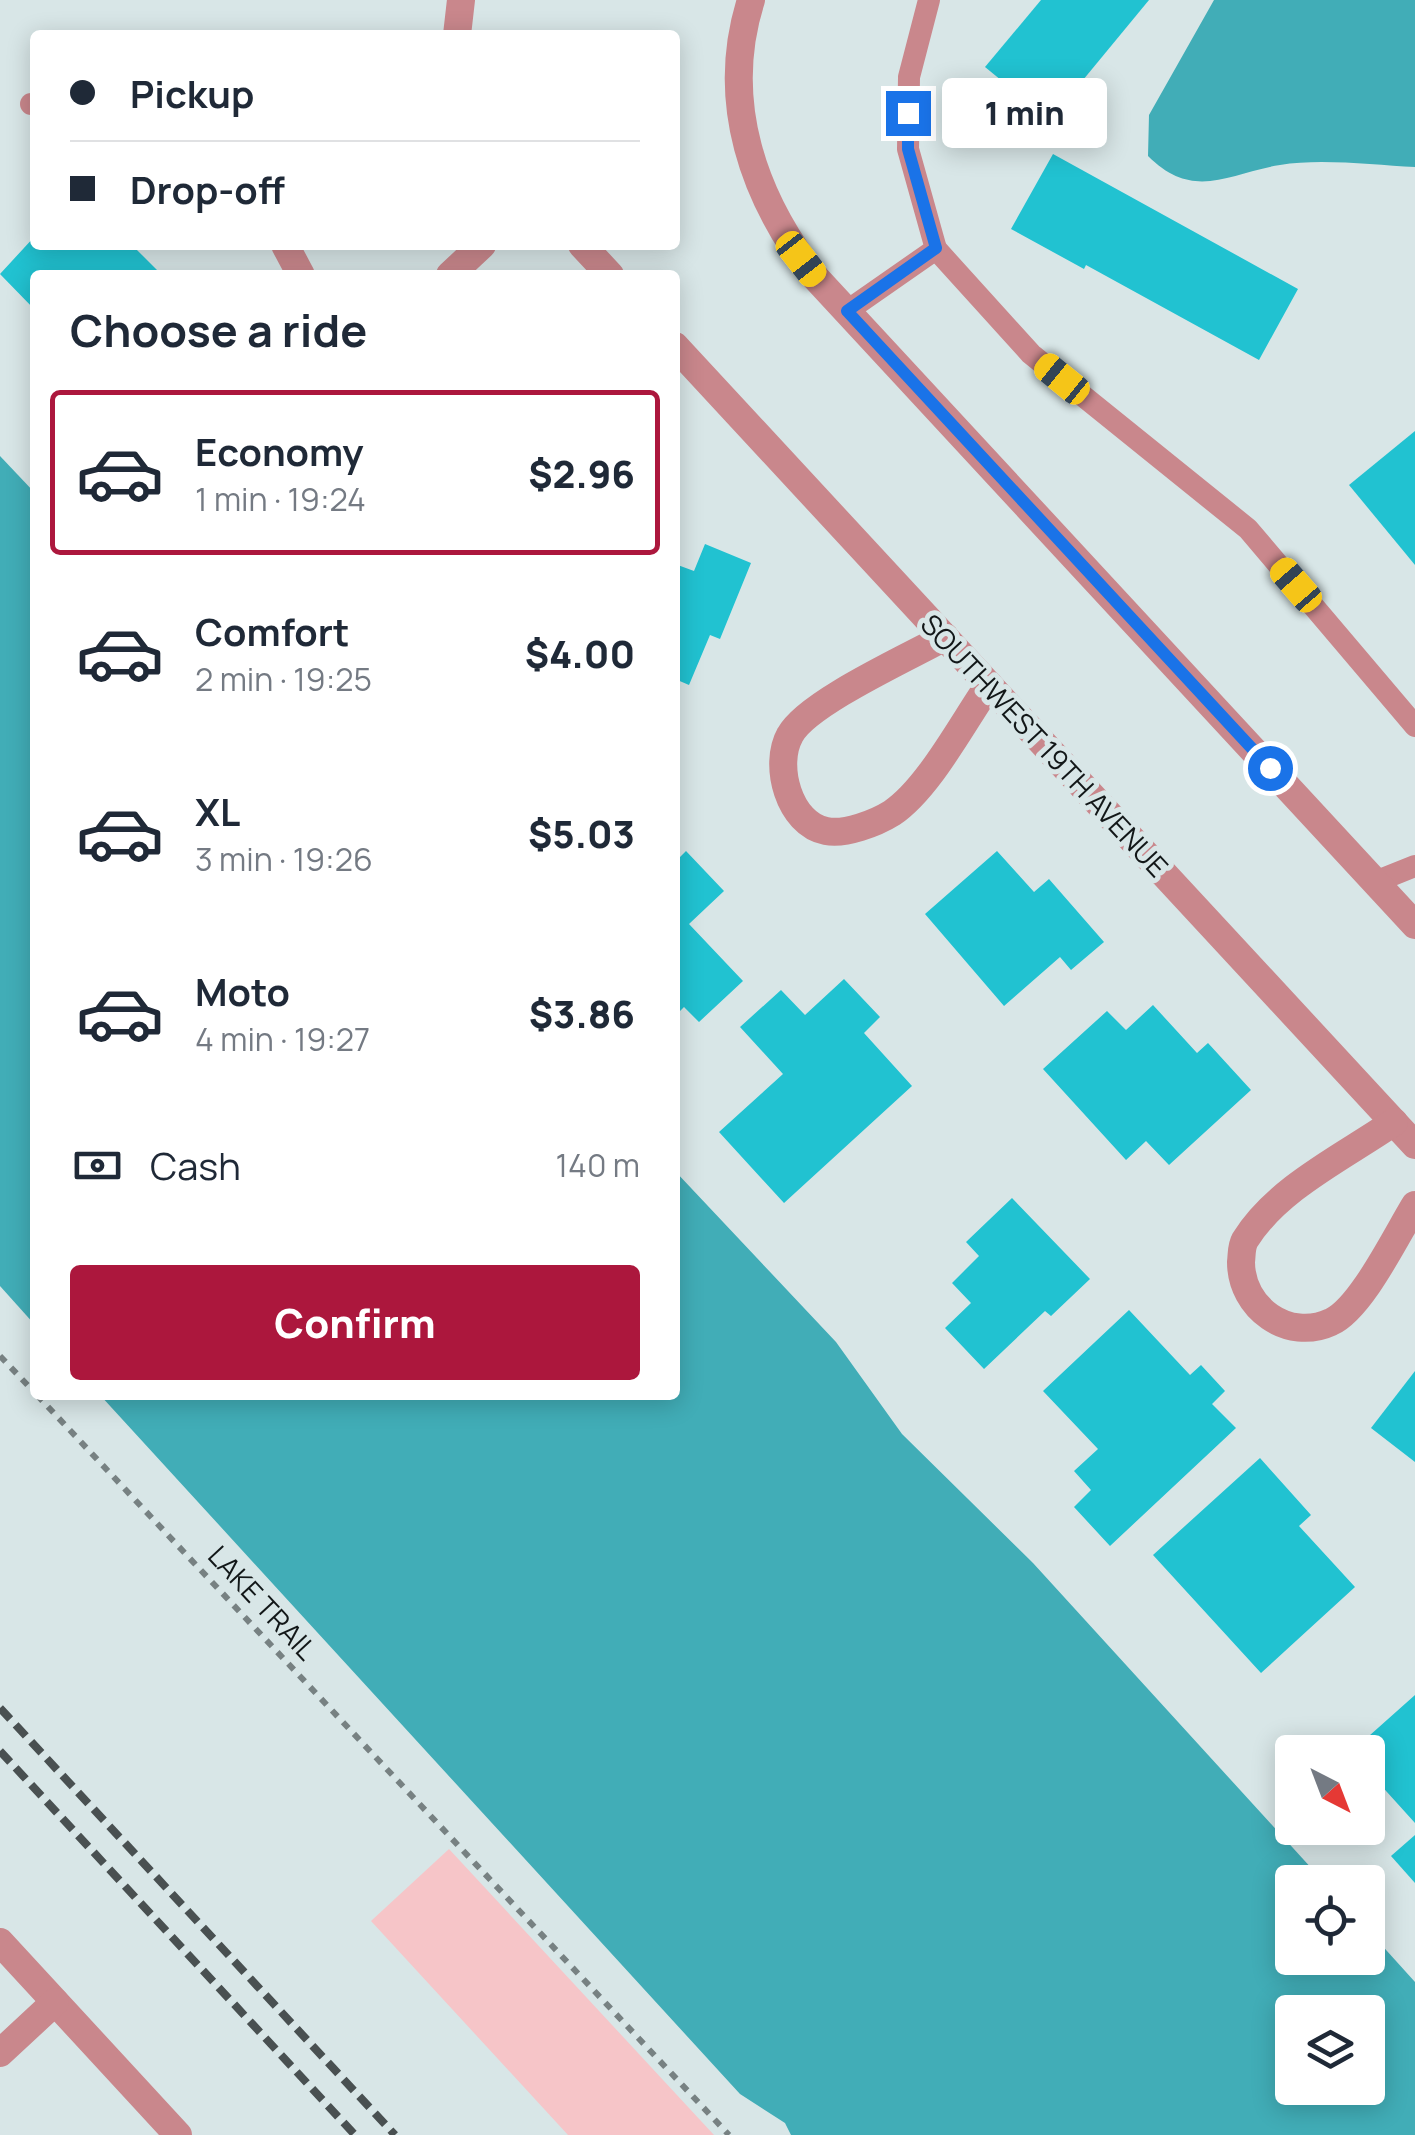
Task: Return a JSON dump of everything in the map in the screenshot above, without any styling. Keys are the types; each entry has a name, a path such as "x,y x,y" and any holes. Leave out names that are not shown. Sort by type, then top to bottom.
{"street":[{"path":"458,30 461,0"},
{"path":"751,0 740,52 739,91 752,169 786,240 847,311 1415,925"},
{"path":"455,270 477,250"},
{"path":"587,250 605,270"},
{"name":"SOUTHWEST 19TH AVENUE","path":"680,351 1415,1145"},
{"path":"945,637 828,701 790,734 781,766 790,797 808,823 827,832 861,826 892,813 915,792 989,685"},
{"path":"1394,1122 1268,1210 1242,1245 1241,1275 1254,1304 1281,1324 1307,1330 1335,1321 1358,1296 1415,1205"},
{"path":"0,1942 178,2135"},
{"path":"0,2053 55,2002"}],"lane":[{"path":"930,0 910,77 908,149 936,248 1030,354 1248,529 1415,726"},
{"path":"847,311 936,248"},
{"path":"1375,882 1415,866"}],"path":[{"name":"LAKE TRAIL","path":"0,1356 30,1388"},
{"name":"LAKE TRAIL","path":"42,1400 730,2135"}],"shaded area":[{"path":"449,1849 714,2135 568,2135 371,1921"}],"water":[{"path":"1214,0 1415,0 1415,167 1296,163 1197,181 1165,170 1148,156 1149,115"},
{"path":"0,456 30,488 30,1319 0,1286"},
{"path":"680,1176 836,1342 902,1434 1033,1563 1275,1828 1275,1845 1290,1845 1308,1865 1275,1865 1275,1975 1385,1975 1385,1949 1415,1982 1415,2135 791,2135 785,2123 740,2094 105,1400 680,1400"}],"building":[{"path":"1041,0 1149,0 1050,120 985,67"},
{"path":"1053,154 1298,289 1259,360 1086,265 1084,269 1011,229"},
{"path":"30,241 30,250 137,250 157,270 30,270 30,305 0,274"},
{"path":"1415,431 1415,565 1349,485"},
{"path":"705,544 751,563 720,639 710,635 689,685 680,681 680,566 694,571"},
{"path":"686,851 724,891 689,924 743,981 699,1022 684,1007 680,1011 680,857"},
{"path":"997,851 1034,892 1049,879 1104,942 1071,970 1060,957 1004,1006 925,914"},
{"path":"844,979 880,1017 864,1033 912,1086 784,1203 719,1132 783,1074 740,1027 781,990 805,1015"},
{"path":"1153,1005 1197,1053 1208,1043 1251,1090 1169,1165 1146,1141 1126,1160 1043,1069 1107,1011 1126,1030"},
{"path":"1012,1198 1090,1279 1051,1316 1045,1311 984,1369 945,1328 971,1303 952,1283 979,1256 966,1242"},
{"path":"1129,1310 1190,1375 1201,1365 1225,1391 1212,1404 1236,1428 1110,1546 1074,1507 1091,1490 1074,1471 1098,1449 1043,1391"},
{"path":"1415,1371 1415,1462 1371,1428"},
{"path":"1260,1458 1311,1515 1299,1526 1355,1587 1261,1673 1153,1555"},
{"path":"1415,1695 1415,1823 1385,1790 1385,1735 1370,1735"},
{"path":"1415,1835 1415,1883 1391,1856"}],"railway":[{"path":"0,1708 395,2135"},
{"path":"0,1751 355,2135"}],"route":[{"path":"908,113 908,149 936,248 847,311 1270,768"}]}
